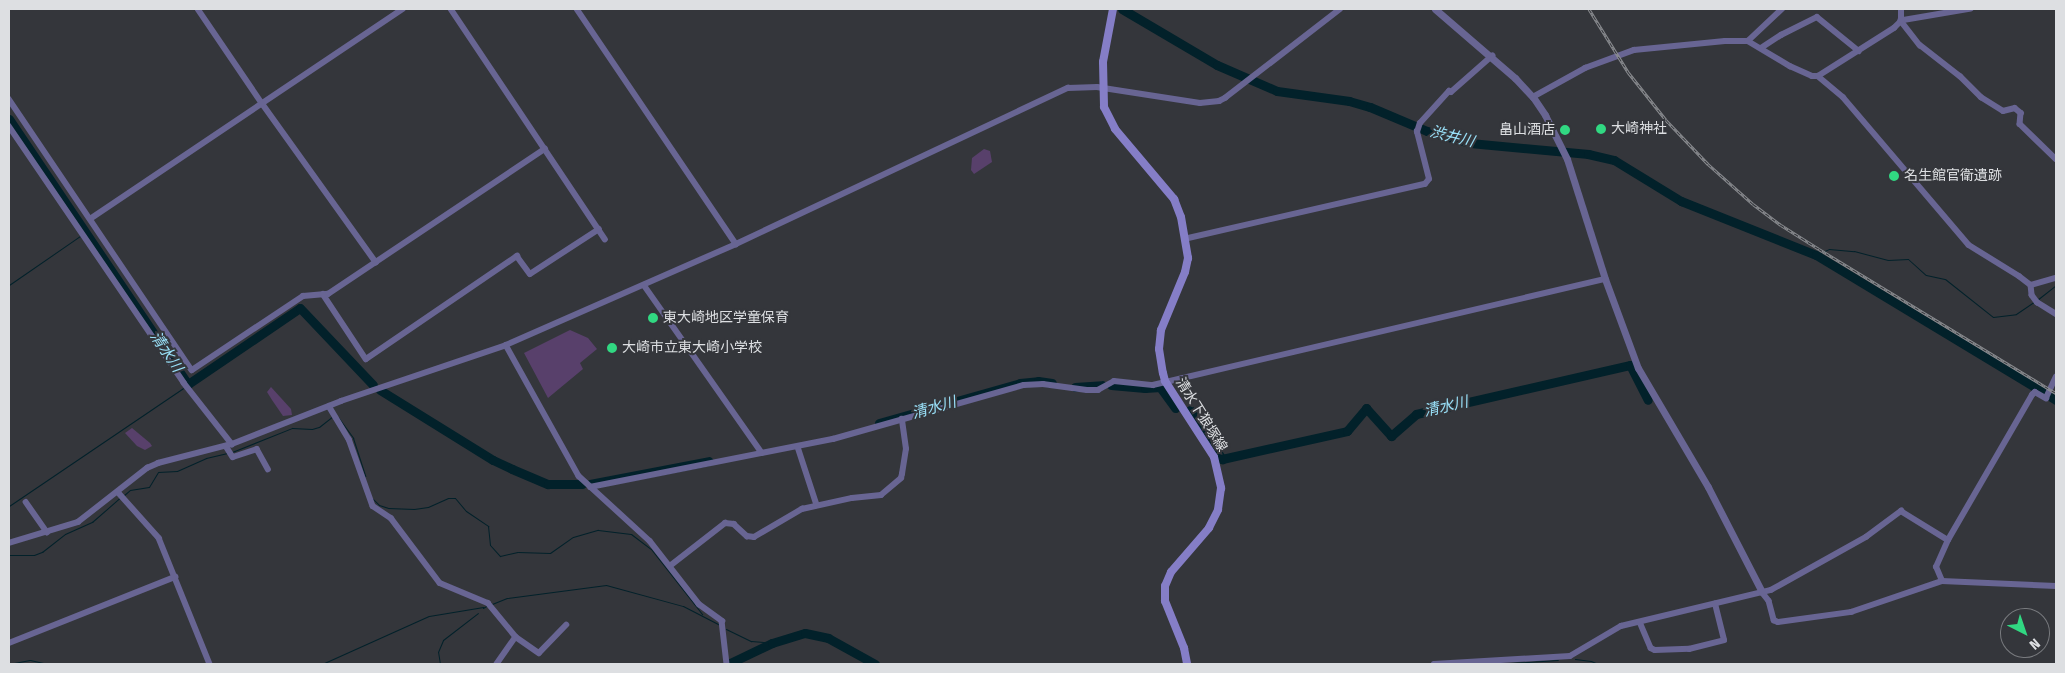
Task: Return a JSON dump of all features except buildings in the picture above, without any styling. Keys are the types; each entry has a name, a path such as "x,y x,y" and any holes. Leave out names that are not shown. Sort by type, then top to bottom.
{"main road":[{"name":"清水下狼塚線","path":"1113,9 1103,62 1102,88 1107,116 1174,200 1181,216 1188,265 1159,338 1165,381 1214,458 1221,488 1218,510 1209,528 1171,572 1165,586 1165,601 1184,648 1187,664"}],"street":[{"path":"198,9 262,104 376,262"},
{"path":"90,218 403,9"},
{"path":"451,9 605,239"},
{"path":"577,9 736,244"},
{"path":"9,543 78,522 121,495 147,468 158,463 230,448 329,406 506,345 736,244 950,145 1058,92 1078,86 1200,103 1225,98 1340,9"},
{"path":"1435,9 1492,56 1533,97 1562,146 1605,279 1638,368 1721,511 1762,592 1769,601 1774,620 1778,622 1851,612 1942,581 2056,586"},
{"path":"1748,41 1782,9"},
{"path":"1901,9 1901,21 1920,45 1960,76 1981,97 2003,111 2015,108 2021,113 2020,124 2056,159"},
{"path":"1818,76 1881,38 1901,21 1971,9"},
{"path":"1761,48 1781,35 1817,17 1859,51"},
{"path":"1533,97 1585,68 1634,50 1725,40 1748,41 1804,73 1818,76 1843,97 1968,245 2011,270 2031,285 2035,300 2056,314"},
{"path":"1184,240 1425,184 1429,179 1417,132 1420,123 1450,91 1492,56"},
{"path":"9,99 192,370 303,296 328,294 544,148"},
{"path":"9,126 230,448 233,457 257,449 268,469"},
{"path":"323,294 366,359 517,256 530,274 598,229"},
{"path":"2031,285 2056,278"},
{"path":"590,487 833,439 1024,384 1043,384 1098,390 1114,382 1147,386 1605,279"},
{"path":"644,284 762,453"},
{"path":"506,345 579,476 650,541 699,604 722,621 727,664"},
{"path":"1942,581 1936,567 1948,540 2032,395 2035,392 2046,398 2056,377"},
{"path":"329,406 349,439 373,506 391,518 440,583 490,605 516,636 539,653 566,625"},
{"path":"670,566 725,523 734,524 747,536 754,537 774,528 796,511 852,498 878,496 901,478 906,449 902,419"},
{"path":"798,447 818,505"},
{"path":"121,495 159,538 210,664"},
{"path":"26,502 47,532"},
{"path":"1434,664 1570,656 1621,626 1771,590 1853,545 1901,511 1948,540"},
{"path":"9,643 175,576"},
{"path":"1640,622 1651,648 1655,650 1689,649 1724,640 1715,604"},
{"path":"497,664 516,636"}],"shaded area":[{"path":"984,149 990,151 992,162 974,174 971,170 972,158"},
{"path":"570,330 588,338 597,349 580,363 583,369 548,398 524,353"},
{"path":"271,387 291,409 292,415 283,416 267,392"},
{"path":"132,428 152,446 145,450 137,446 125,433"}],"waterway":[{"name":"渋井川","path":"1122,9 1217,65 1277,91 1349,101 1370,107 1427,131 1470,143 1588,154 1614,160 1681,201 1816,255 2045,393"},
{"name":"清水川","path":"9,119 188,384 300,308 373,385"},
{"path":"9,285 80,236"},
{"path":"1816,255 1829,249 1854,251 1888,260 1908,259 1926,275 1945,279 1993,317 2016,314 2034,302"},
{"path":"2037,300 2056,285"},
{"name":"清水川","path":"1190,410 1222,459 1347,431 1366,408 1391,436 1416,414 1630,365 1648,400"},
{"name":"清水川","path":"879,423 1020,383 1038,381 1052,383"},
{"name":"清水川","path":"1075,387 1102,385"},
{"name":"清水川","path":"1111,385 1145,388 1160,387 1175,408"},
{"path":"9,506 183,388"},
{"name":"清水川","path":"380,390 493,460 512,469 548,484 582,484"},
{"name":"清水川","path":"2051,397 2056,400"},
{"path":"232,452 292,428 312,429 319,427 332,417"},
{"path":"338,417 353,438 365,476"},
{"path":"123,496 130,490 149,487 158,472 177,471 206,458 228,453"},
{"name":"清水川","path":"590,484 709,461"},
{"path":"9,555 34,555 42,552 65,534 92,522 120,498"},
{"path":"373,499 379,505 388,508 414,509 428,507 448,498 455,498 466,511 488,526 490,545 500,556 518,552 550,553 573,537 598,530 631,534 651,549 702,614"},
{"path":"492,604 507,598 606,585 683,606 720,625"},
{"path":"483,608 488,605"},
{"path":"322,664 429,616 483,607"},
{"path":"440,664 438,652 443,640 478,613"},
{"path":"726,629 751,641 772,643"},
{"name":"清水川","path":"728,664 772,643 805,633 828,638 875,664"},
{"path":"1575,659 1598,664"},
{"path":"9,664 30,660 47,664"},
{"path":"1493,664 1558,660"}],"railway":[{"path":"1589,9 1628,72 1666,120 1708,164 1753,204 1781,225 1819,249 2056,393"}],"place":[{"name":"大崎神社","path":"1601,129"},
{"name":"畠山酒店","path":"1565,130"},
{"name":"名生館官衛遺跡","path":"1894,176"},
{"name":"東大崎地区学童保育","path":"653,318"},
{"name":"大崎市立東大崎小学校","path":"612,348"}]}
